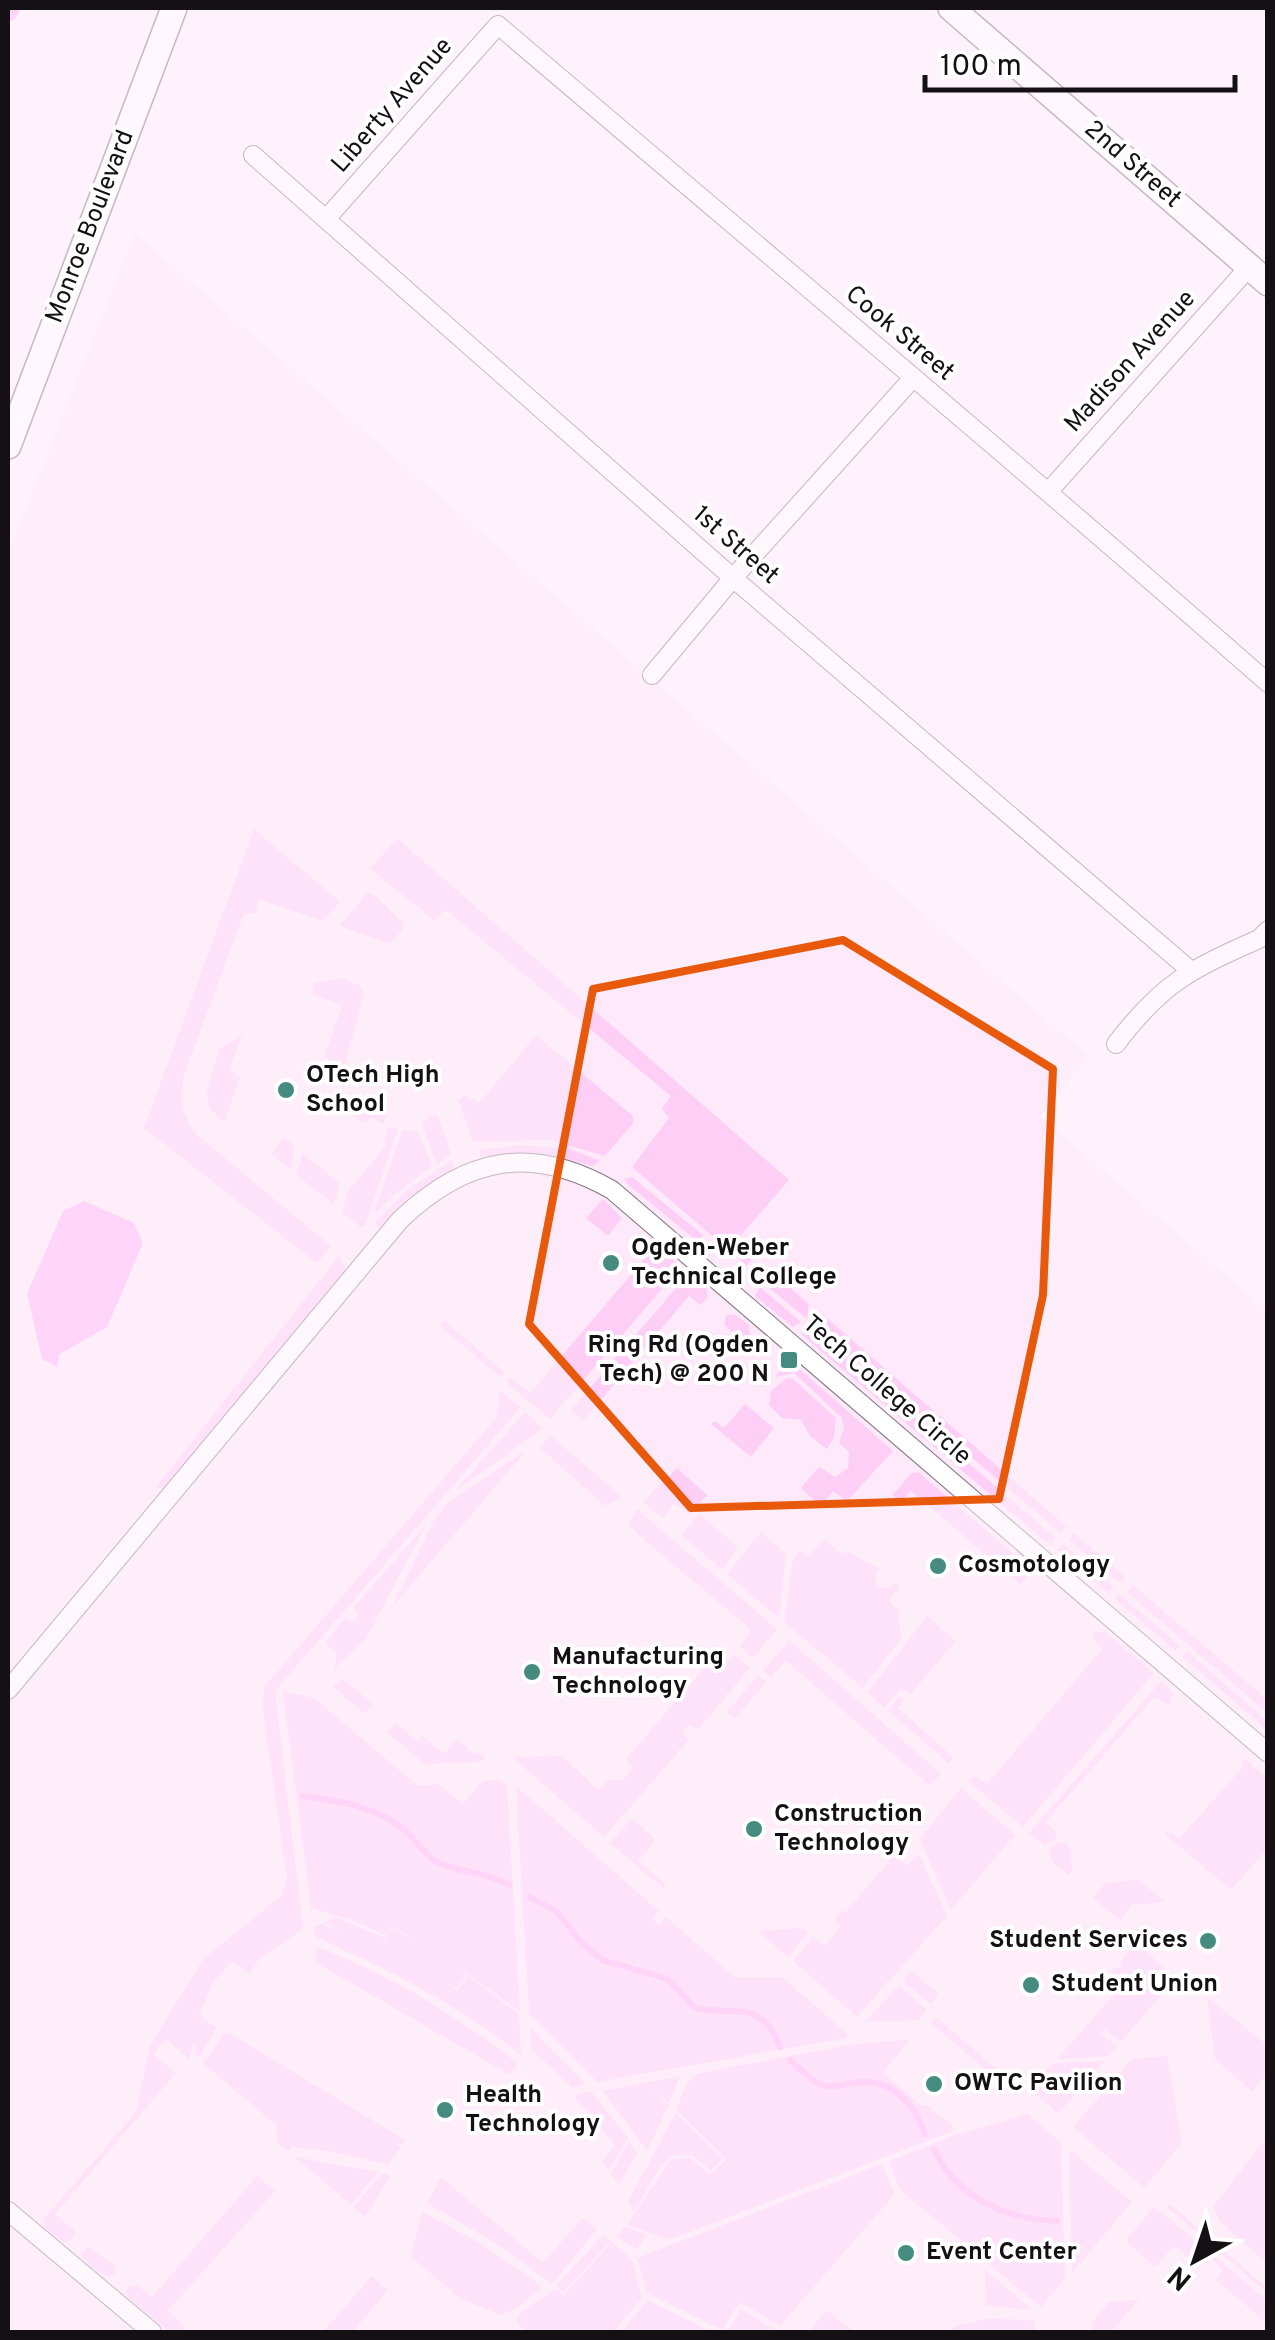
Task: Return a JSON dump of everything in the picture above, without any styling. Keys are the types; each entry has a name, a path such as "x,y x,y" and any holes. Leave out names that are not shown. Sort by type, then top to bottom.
{"main road":[{"name":"Monroe Boulevard","path":"8,446 174,8"},
{"name":"2nd Street","path":"951,8 1258,275"}],"street":[{"name":"Liberty Avenue","path":"326,219 498,25"},
{"name":"Cook Street","path":"498,25 1049,491 1268,683"},
{"name":"1st Street","path":"253,155 733,578 1190,970"},
{"name":"Madison Avenue","path":"1049,491 1258,275"},
{"path":"652,674 912,378"},
{"path":"1116,1044 1143,1008 1190,970 1259,939 1268,930"},
{"name":"Tech College Circle","path":"8,1690 400,1220 428,1194 460,1174 494,1165 536,1162 585,1175 612,1190 1268,1753"},
{"path":"8,2210 152,2332"}],"highlighted area":[{"path":"843,940 1053,1069 1043,1295 999,1499 691,1508 529,1324 593,989"}],"shaded area":[{"name":"Ogden-Weber Technical College","path":"135,233 1089,1056 1040,1116 1267,1310 1267,2332 8,2332 8,553"},
{"path":"254,829 340,902 323,921 259,899 255,913 244,914 184,1075 183,1106 197,1135 331,1246 317,1263 144,1128"},
{"path":"397,838 789,1180 736,1241 753,1256 747,1266 632,1167 669,1118 662,1109 671,1096 446,910 434,920 370,869"},
{"path":"367,893 372,893 402,921 403,929 390,944 339,926"},
{"path":"341,978 359,985 364,993 345,1064 324,1058 342,1005 312,994 314,983"},
{"path":"536,1035 633,1116 633,1123 605,1156 549,1140 473,1142 458,1100 466,1095 479,1103"},
{"path":"242,1036 230,1069 240,1078 224,1122 209,1108 207,1089 220,1048"},
{"path":"358,1097 389,1110 383,1124 373,1118 362,1123 354,1115"},
{"path":"430,1115 438,1116 451,1154 437,1164 422,1125"},
{"path":"389,1127 398,1129 365,1226 360,1227 342,1212 348,1191 387,1144 384,1141"},
{"path":"417,1130 433,1166 373,1216 402,1131"},
{"path":"284,1137 294,1145 291,1170 271,1153"},
{"path":"524,1145 570,1149 600,1161 593,1166 537,1156 481,1157 478,1150"},
{"path":"303,1153 340,1184 334,1205 296,1175"},
{"path":"452,1160 454,1168 410,1197 380,1227 374,1223 407,1190"},
{"path":"632,1177 703,1235 698,1242 626,1183 624,1179"},
{"path":"603,1199 622,1218 608,1236 586,1218"},
{"path":"84,1201 134,1223 143,1243 107,1327 60,1354 57,1367 42,1359 27,1294 63,1211"},
{"path":"649,1237 681,1267 550,1419 506,1382 510,1377 530,1393 647,1256 636,1246"},
{"path":"339,1256 348,1273 166,1490 156,1487"},
{"path":"689,1273 707,1289 707,1299 700,1305 689,1296 583,1421 571,1410"},
{"path":"776,1275 809,1304 807,1319 763,1283"},
{"path":"760,1287 801,1322 793,1327 755,1296"},
{"path":"821,1313 1066,1526 1061,1533 810,1321"},
{"path":"734,1314 749,1325 750,1335 742,1341 724,1325 726,1316"},
{"path":"444,1320 505,1373 501,1378 440,1326"},
{"path":"806,1324 1056,1538 1050,1545 802,1335"},
{"path":"784,1366 790,1370 796,1366 893,1451 847,1501 833,1491 821,1506 801,1488 819,1467 835,1477 848,1468 849,1452 839,1443 844,1427 841,1417 794,1373 775,1377"},
{"path":"787,1378 793,1379 836,1418 834,1438 827,1449 810,1436 801,1420 782,1418 769,1405 771,1391"},
{"path":"500,1391 521,1407 275,1691 303,1929 259,1959 250,1974 232,1961 213,1983 199,2015 217,2028 198,2059 194,2043 189,2059 166,2039 153,2054 176,2073 55,2214 76,2236 64,2243 45,2228 43,2220 136,2112 150,2046 203,1959 281,1896 287,1878 263,1711 264,1687 497,1417"},
{"path":"745,1404 774,1428 751,1457 711,1424 715,1421 724,1428"},
{"path":"525,1412 543,1429 456,1490"},
{"path":"550,1435 622,1497 605,1506 540,1448"},
{"path":"527,1450 393,1606 434,1520 446,1504"},
{"path":"677,1468 707,1495 690,1514 674,1503 663,1518 643,1502"},
{"path":"918,1472 1029,1567 1021,1584 911,1491 901,1502 892,1495 912,1473"},
{"path":"637,1509 777,1629 753,1658 740,1646 751,1630 633,1530 629,1522"},
{"path":"699,1514 738,1547 722,1570 681,1535"},
{"path":"426,1525 366,1639 334,1669 337,1653 325,1643 346,1617 353,1622 359,1614 353,1608"},
{"path":"761,1532 786,1554 779,1618 727,1574"},
{"path":"1074,1533 1125,1577 1120,1583 1069,1540"},
{"path":"824,1539 842,1554 848,1552 880,1569 876,1574 877,1588 891,1587 895,1582 900,1587 889,1601 898,1609 901,1639 863,1688 784,1622 793,1558 800,1550 808,1556"},
{"path":"1063,1544 1114,1587 1109,1593 1057,1550"},
{"path":"1133,1585 1267,1699 1267,1713 1127,1592"},
{"path":"1119,1594 1180,1646 1176,1651 1115,1599"},
{"path":"927,1616 956,1641 910,1695 901,1688 884,1708 867,1693"},
{"path":"1095,1632 1105,1632 1154,1673 1023,1827 968,1781 976,1776 987,1784 1103,1648 1094,1639"},
{"path":"789,1640 941,1774 930,1786 786,1661 771,1677 763,1671"},
{"path":"1187,1651 1267,1721 1267,1730 1183,1657"},
{"path":"734,1654 750,1668 698,1730 689,1724 683,1733 689,1740 604,1837 512,1757 562,1756 599,1790 608,1780 623,1780 633,1767 625,1760 712,1659 718,1655 728,1661"},
{"path":"758,1675 766,1682 735,1719 727,1712"},
{"path":"342,1678 373,1704 365,1714 333,1687"},
{"path":"1162,1680 1173,1694 1169,1705 1154,1697 1046,1822 1057,1833 1056,1838 1045,1845 1029,1833"},
{"path":"283,1691 314,1698 418,1786 438,1784 463,1804 483,1781 500,1780 507,1786 520,2012 452,1963 466,1974 457,1988 444,1983 457,1990 468,1976 519,2014 521,2055 422,1989 316,1937 314,1927 321,1924 349,1934 324,1923 335,1917 386,1938 392,1928 424,1945 392,1926 386,1936 311,1908"},
{"path":"900,1696 904,1700 898,1708 953,1757 950,1764 888,1711"},
{"path":"396,1723 417,1741 422,1736 444,1754 457,1739 475,1755 478,1752 485,1757 481,1762 425,1764 387,1733"},
{"path":"1244,1758 1267,1778 1267,1849 1231,1890 1165,1834 1167,1830 1179,1839 1241,1769"},
{"path":"516,1786 659,1911 652,1919 659,1925 666,1917 736,1978 782,1977 848,2034 847,2038 597,2082 529,2013"},
{"path":"961,1788 1015,1835 951,1910 920,1839"},
{"path":"632,1818 656,1840 638,1861 666,1884 663,1888 610,1843"},
{"path":"1066,1843 1071,1852 1072,1872 1068,1875 1053,1863 1049,1849"},
{"path":"919,1854 947,1916 857,2017 793,1961 813,1936 825,1946 840,1927 834,1920 841,1911 846,1912 894,1855 908,1866"},
{"path":"1139,1880 1165,1902 1132,1905 1120,1920 1093,1898 1105,1883"},
{"path":"802,1928 808,1933 788,1957 757,1931"},
{"path":"1136,1943 1176,1978 1121,2042 1104,2029 1101,2033 1117,2047 1109,2056 1057,2059 1118,1990 1108,1980 1113,1974 1108,1970 1121,1967 1120,1962"},
{"path":"317,1947 422,1998 518,2063 510,2075 315,1962"},
{"path":"911,1970 939,1994 931,2004 903,1982"},
{"path":"899,1985 927,2010 919,2020 865,2022"},
{"path":"1207,1997 1267,2045 1267,2073 1252,2092 1215,2059"},
{"path":"936,2017 1011,2081 1006,2087 931,2023"},
{"path":"530,2027 586,2084 572,2087 531,2049"},
{"path":"226,2031 405,2140 402,2145 391,2142 401,2147 388,2165 329,2151 292,2147 288,2151 277,2142 276,2125 203,2063"},
{"path":"910,2039 883,2073 954,2127 953,2131 669,2240 627,2225 670,2160 689,2157 710,2174 726,2160 676,2110 695,2074 848,2045"},
{"path":"1167,2056 1182,2143 1144,2188 1073,2127 1132,2059"},
{"path":"1105,2061 1058,2114 1028,2087 1053,2063"},
{"path":"680,2076 669,2103 648,2084 669,2105 647,2151 603,2091"},
{"path":"591,2091 628,2138 609,2170 602,2162 615,2145 574,2096"},
{"path":"676,2113 723,2159 711,2171 693,2156 673,2155 661,2166 634,2211 628,2201"},
{"path":"1028,2114 1061,2143 1065,2279 1041,2307 900,2190 889,2161 955,2135"},
{"path":"1267,2137 1267,2263 1219,2221 1213,2207"},
{"path":"629,2140 637,2154 619,2185 611,2174"},
{"path":"1069,2149 1132,2202 1072,2273"},
{"path":"295,2157 378,2172 351,2205"},
{"path":"882,2164 895,2194 780,2326 740,2302 722,2330 647,2293 637,2258"},
{"path":"382,2173 391,2176 365,2217 353,2207"},
{"path":"257,2176 275,2191 168,2311 185,2327 183,2332 169,2332 127,2296 127,2290 131,2285 138,2286 152,2297"},
{"path":"441,2177 543,2263 582,2218 597,2229 552,2284 502,2247 427,2203"},
{"path":"1170,2204 1267,2288 1267,2293 1167,2207"},
{"path":"1154,2206 1267,2300 1267,2323 1216,2280 1223,2269 1209,2257 1199,2266 1174,2246 1155,2267 1126,2241"},
{"path":"422,2212 478,2242 543,2287 501,2315 461,2299 411,2257"},
{"path":"625,2226 647,2235 636,2250 617,2236"},
{"path":"603,2235 611,2241 563,2292 556,2286"},
{"path":"612,2242 632,2259 642,2298 613,2332 528,2332 517,2324 517,2316 555,2289 564,2295"},
{"path":"88,2246 114,2265 115,2274 109,2276 86,2262 81,2254"},
{"path":"985,2270 1033,2310 986,2305"},
{"path":"372,2276 388,2290 353,2332 323,2332"},
{"path":"647,2300 712,2332 621,2332"},
{"path":"1139,2300 1111,2332 1092,2332 1092,2323 1109,2302"},
{"path":"741,2309 777,2331 728,2332"},
{"path":"827,2310 854,2332 808,2332"},
{"path":"991,2318 1035,2321 1035,2332 949,2332 956,2326"}],"waterway":[{"path":"302,1796 372,1811 409,1834 436,1861 510,1885"},
{"path":"530,1897 557,1912 580,1941 602,1960 668,1979 695,2008 755,2015 772,2031 780,2047"},
{"path":"790,2060 822,2085 867,2082 890,2088 907,2102 925,2134"},
{"path":"934,2149 955,2181 985,2203 1019,2216 1057,2221"}],"place":[{"name":"OTech High School","path":"286,1090"},
{"name":"Ogden-Weber Technical College","path":"611,1263"},
{"name":"Ring Rd (Ogden Tech) @ 200 N","path":"789,1360"},
{"name":"Cosmotology","path":"938,1566"},
{"name":"Manufacturing Technology","path":"532,1672"},
{"name":"Construction Technology","path":"754,1829"},
{"name":"Student Services","path":"1208,1941"},
{"name":"Student Union","path":"1031,1985"},
{"name":"OWTC Pavilion","path":"934,2084"},
{"name":"Health Technology","path":"445,2110"},
{"name":"Event Center","path":"906,2253"}]}
